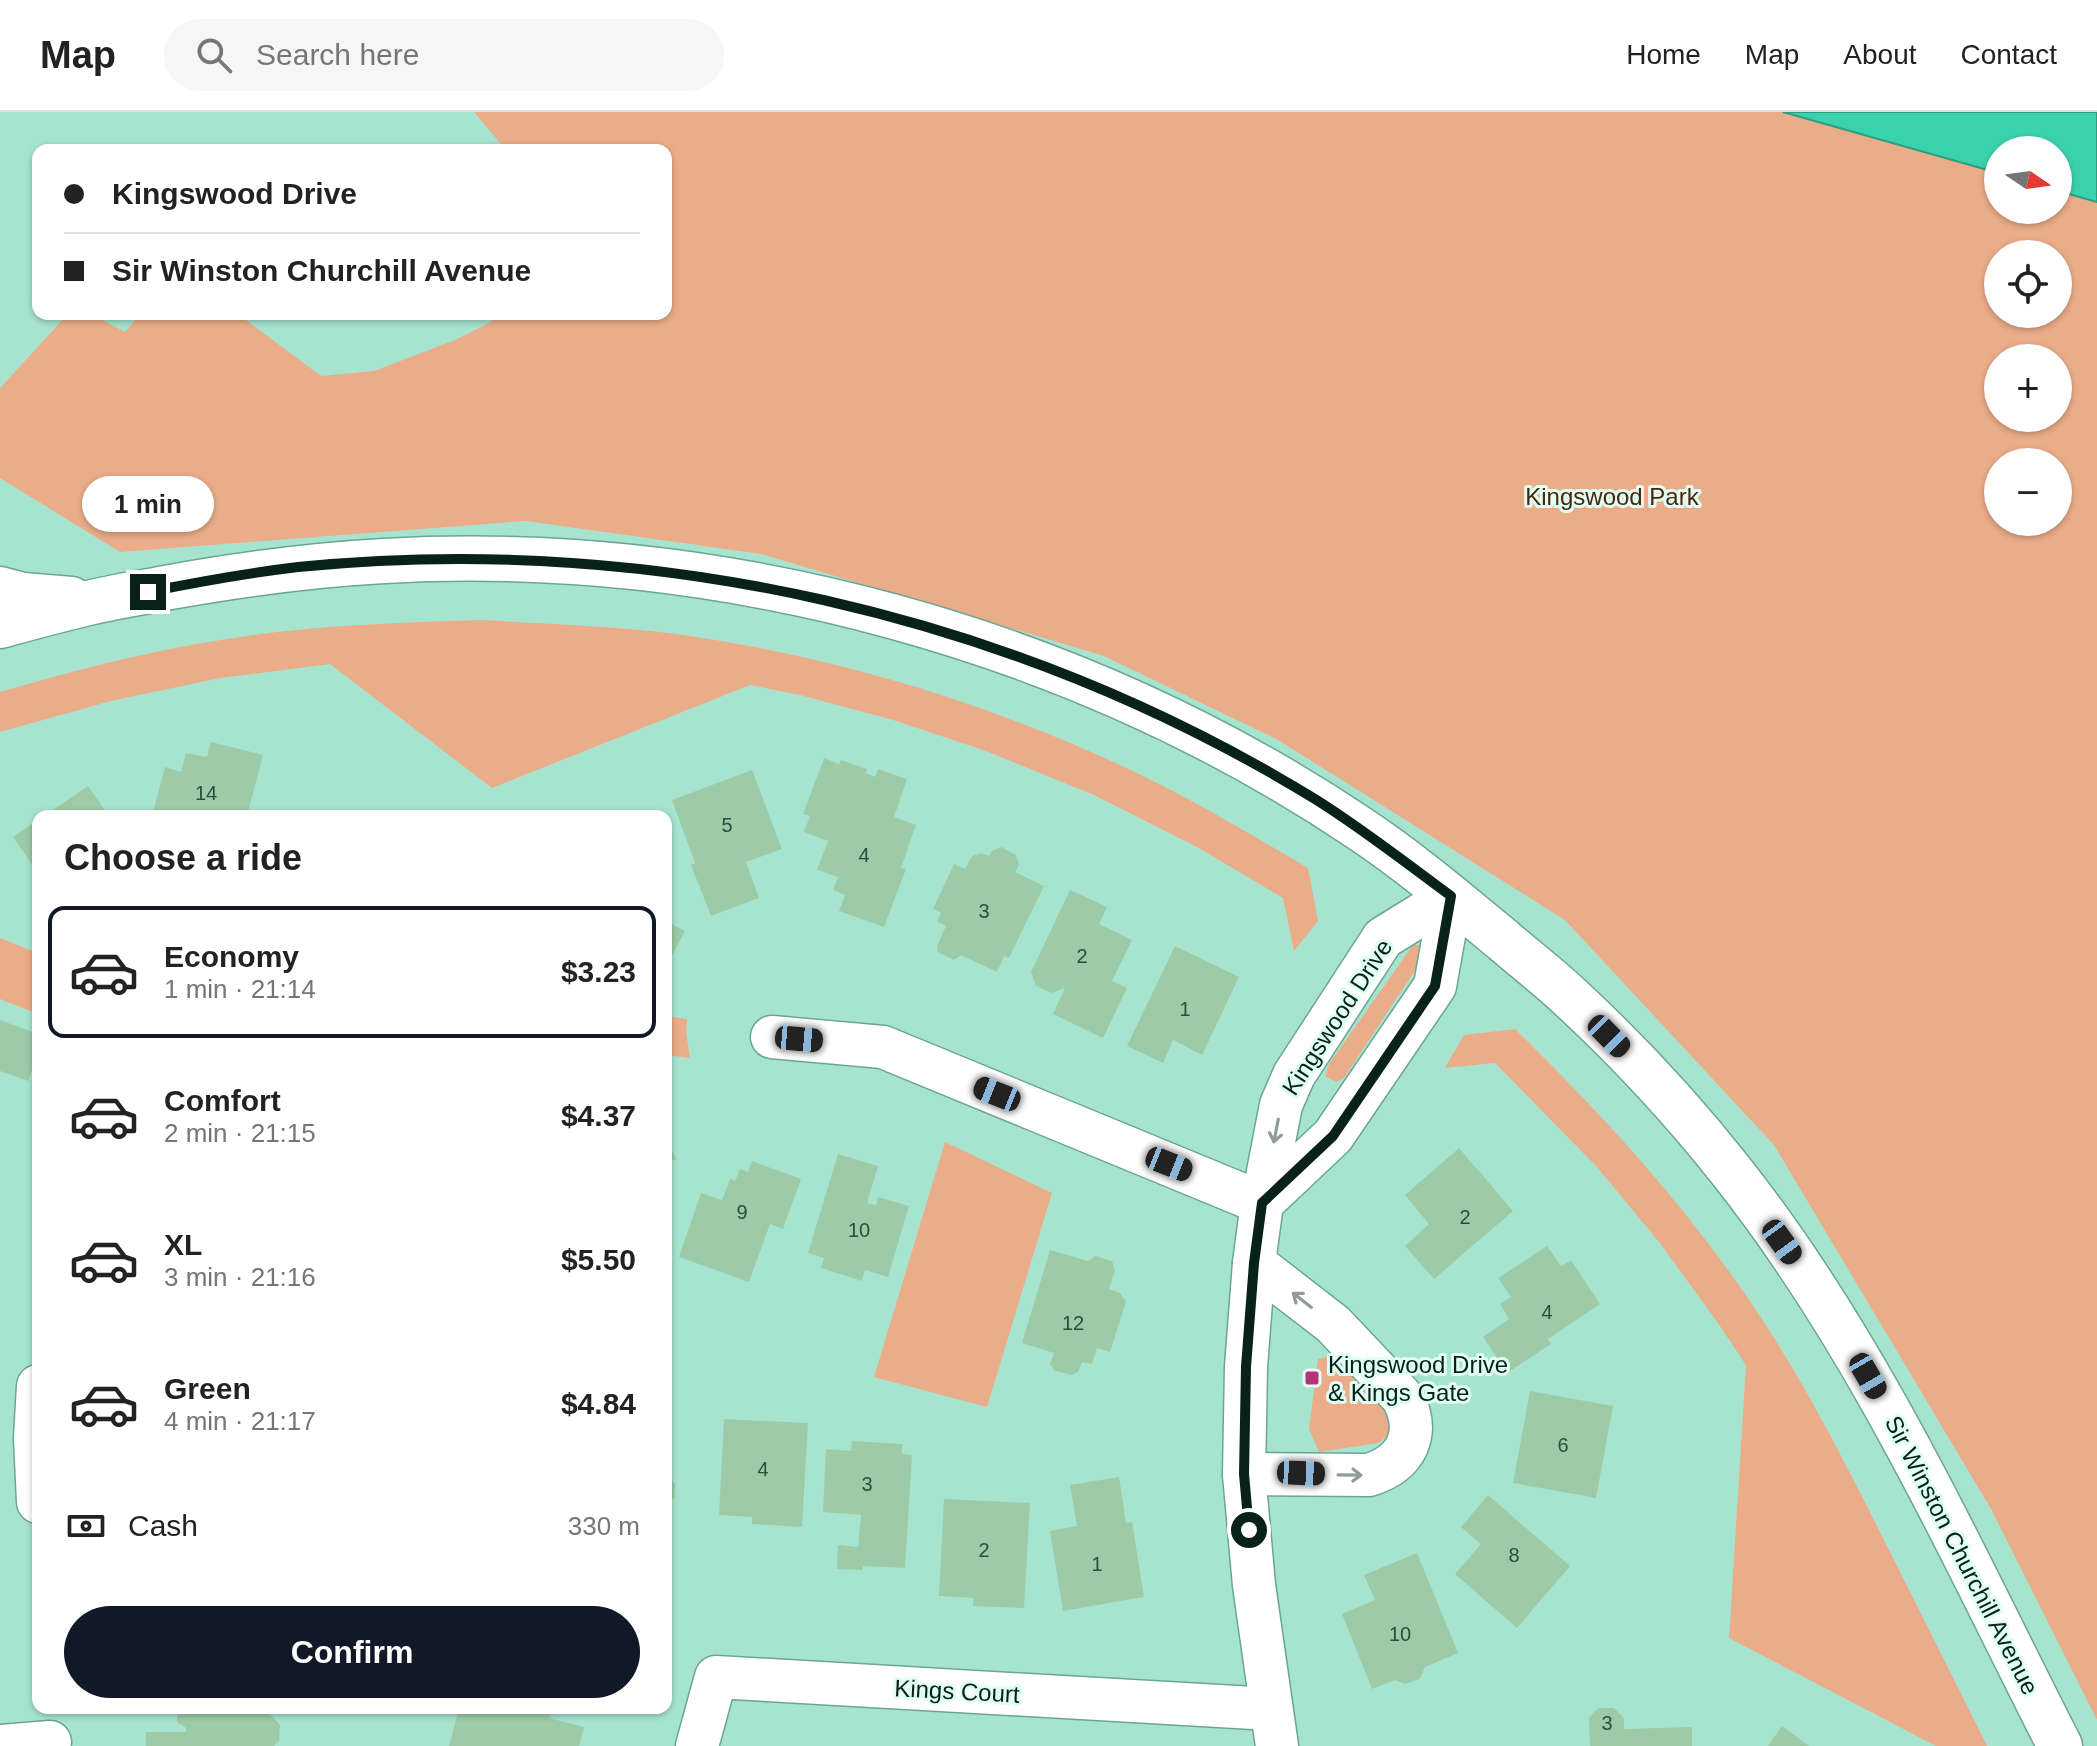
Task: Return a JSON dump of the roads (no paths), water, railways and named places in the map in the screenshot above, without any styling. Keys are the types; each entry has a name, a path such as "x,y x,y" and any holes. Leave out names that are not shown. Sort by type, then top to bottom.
{"main road":[{"name":"Sir Winston Churchill Avenue","path":"0,626 93,601 297,568 388,561 492,559 615,566 737,582 813,596 910,621 1012,654 1111,693 1206,738 1366,832 1451,896 1571,998 1665,1093 1733,1173 1799,1264 1841,1329 1922,1471 2060,1746"},
{"path":"0,589 23,595 93,601"}],"street":[{"path":"772,1037 883,1047 1262,1203 1333,1136 1435,986 1451,896"},
{"name":"Kingswood Drive","path":"1274,1727 1254,1585 1244,1474 1246,1367 1254,1263 1281,1105 1294,1075 1383,938 1451,896"},
{"path":"1244,1474 1369,1475 1396,1462 1405,1450 1411,1423 1403,1398 1333,1324 1254,1263"},
{"name":"Kings Court","path":"697,1746 716,1677 1274,1727"},
{"path":"0,1746 50,1732"}],"place":[{"name":"Kingswood Drive & Kings Gate","path":"1312,1378"}],"park label":[{"name":"Kingswood Park","path":"1612,496"}]}
